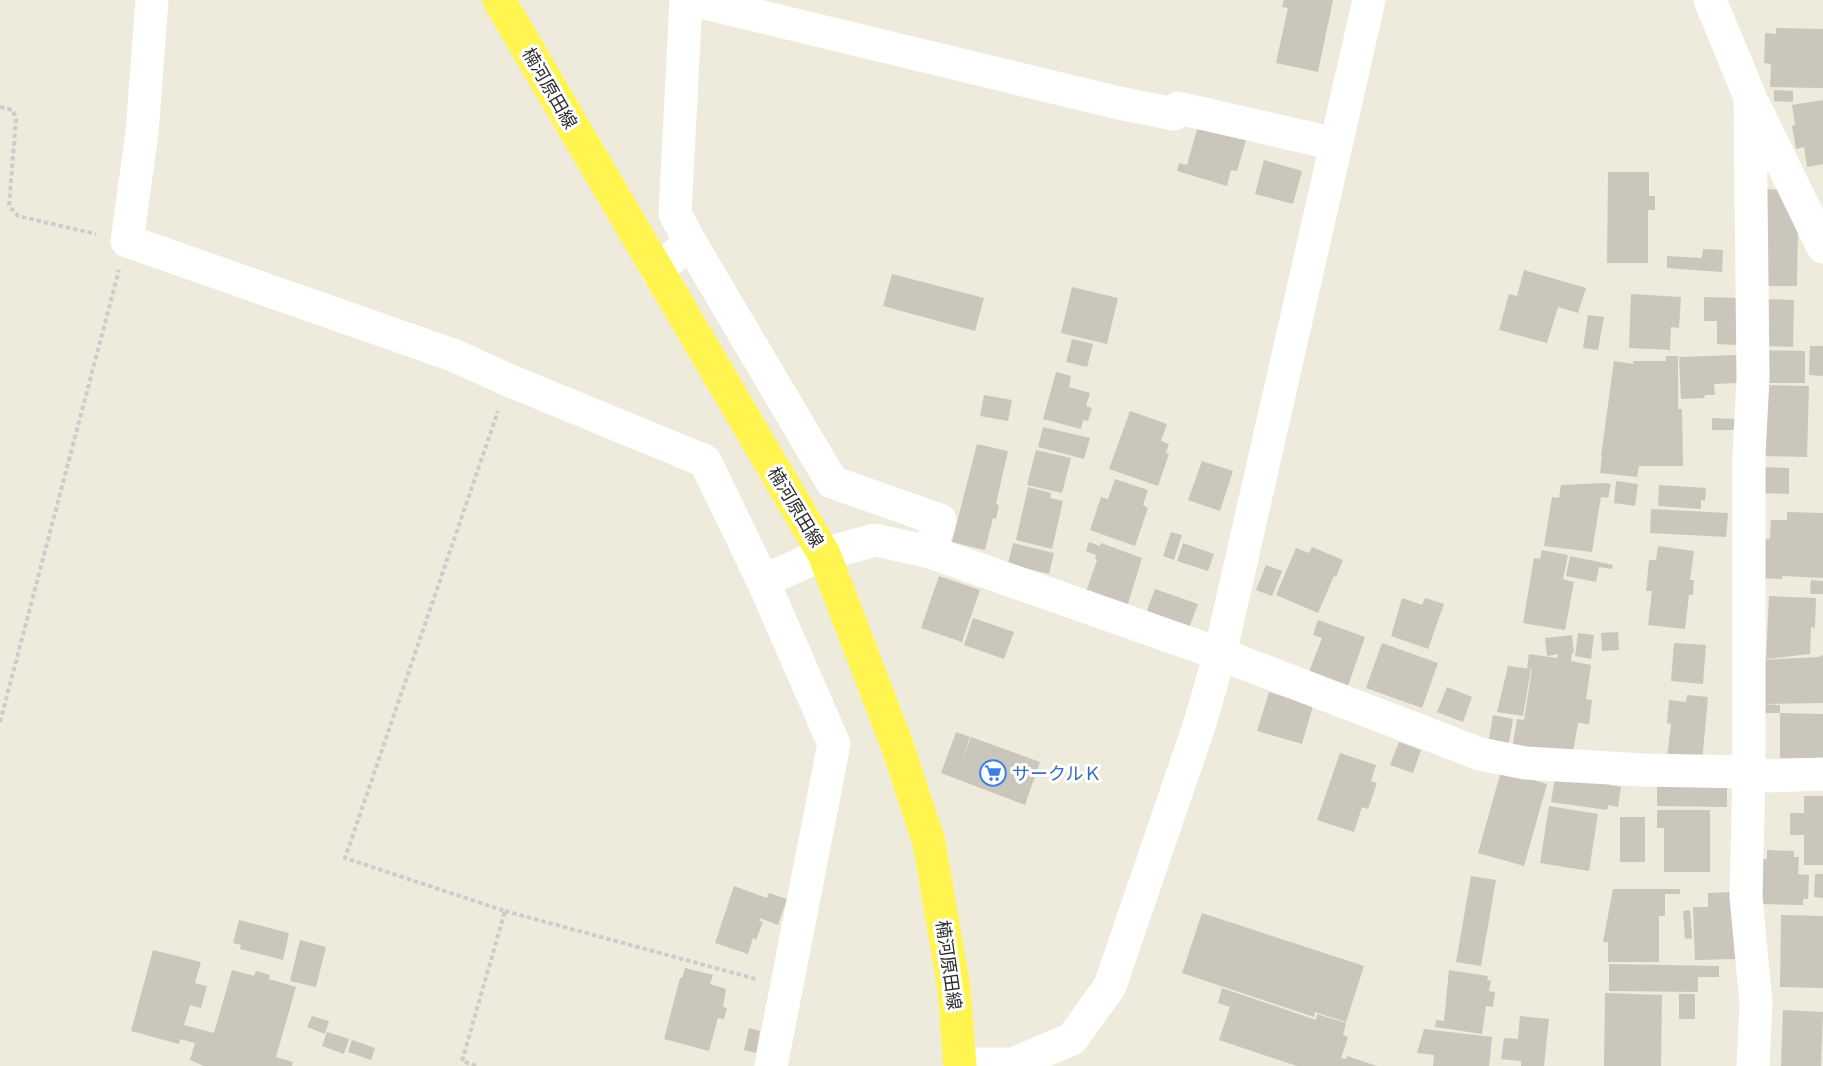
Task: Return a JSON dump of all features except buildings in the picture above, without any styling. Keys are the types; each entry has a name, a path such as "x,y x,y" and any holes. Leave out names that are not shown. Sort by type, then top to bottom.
{"main road":[{"name":"楠河原田線","path":"499,0 824,554 897,744 929,842 954,988 960,1065"}],"street":[{"path":"152,0 142,133 127,241 453,355 705,461 763,581 834,744 771,1066"},
{"path":"686,0 675,214 832,482 940,520 930,552"},
{"path":"692,0 1119,103 1174,114 1178,108 1336,144"},
{"path":"960,1065 1013,1064 1072,1039 1110,986 1200,723 1220,654 1369,0"},
{"path":"1710,0 1750,97 1823,247"},
{"path":"1750,97 1753,378 1749,455 1749,772 1746,897 1756,1003 1753,1066"},
{"path":"657,271 690,242"},
{"path":"763,581 824,554 875,540 930,552 1220,654 1480,754 1526,763 1643,770 1749,772 1768,776 1823,774"}],"path":[{"path":"0,107 13,110 16,120 9,206 18,216 127,241 0,722"},
{"path":"508,380 345,858 505,911 786,987"},
{"path":"476,1066 462,1061 505,911"}],"place":[{"name":"サークルＫ","path":"993,773"}]}
